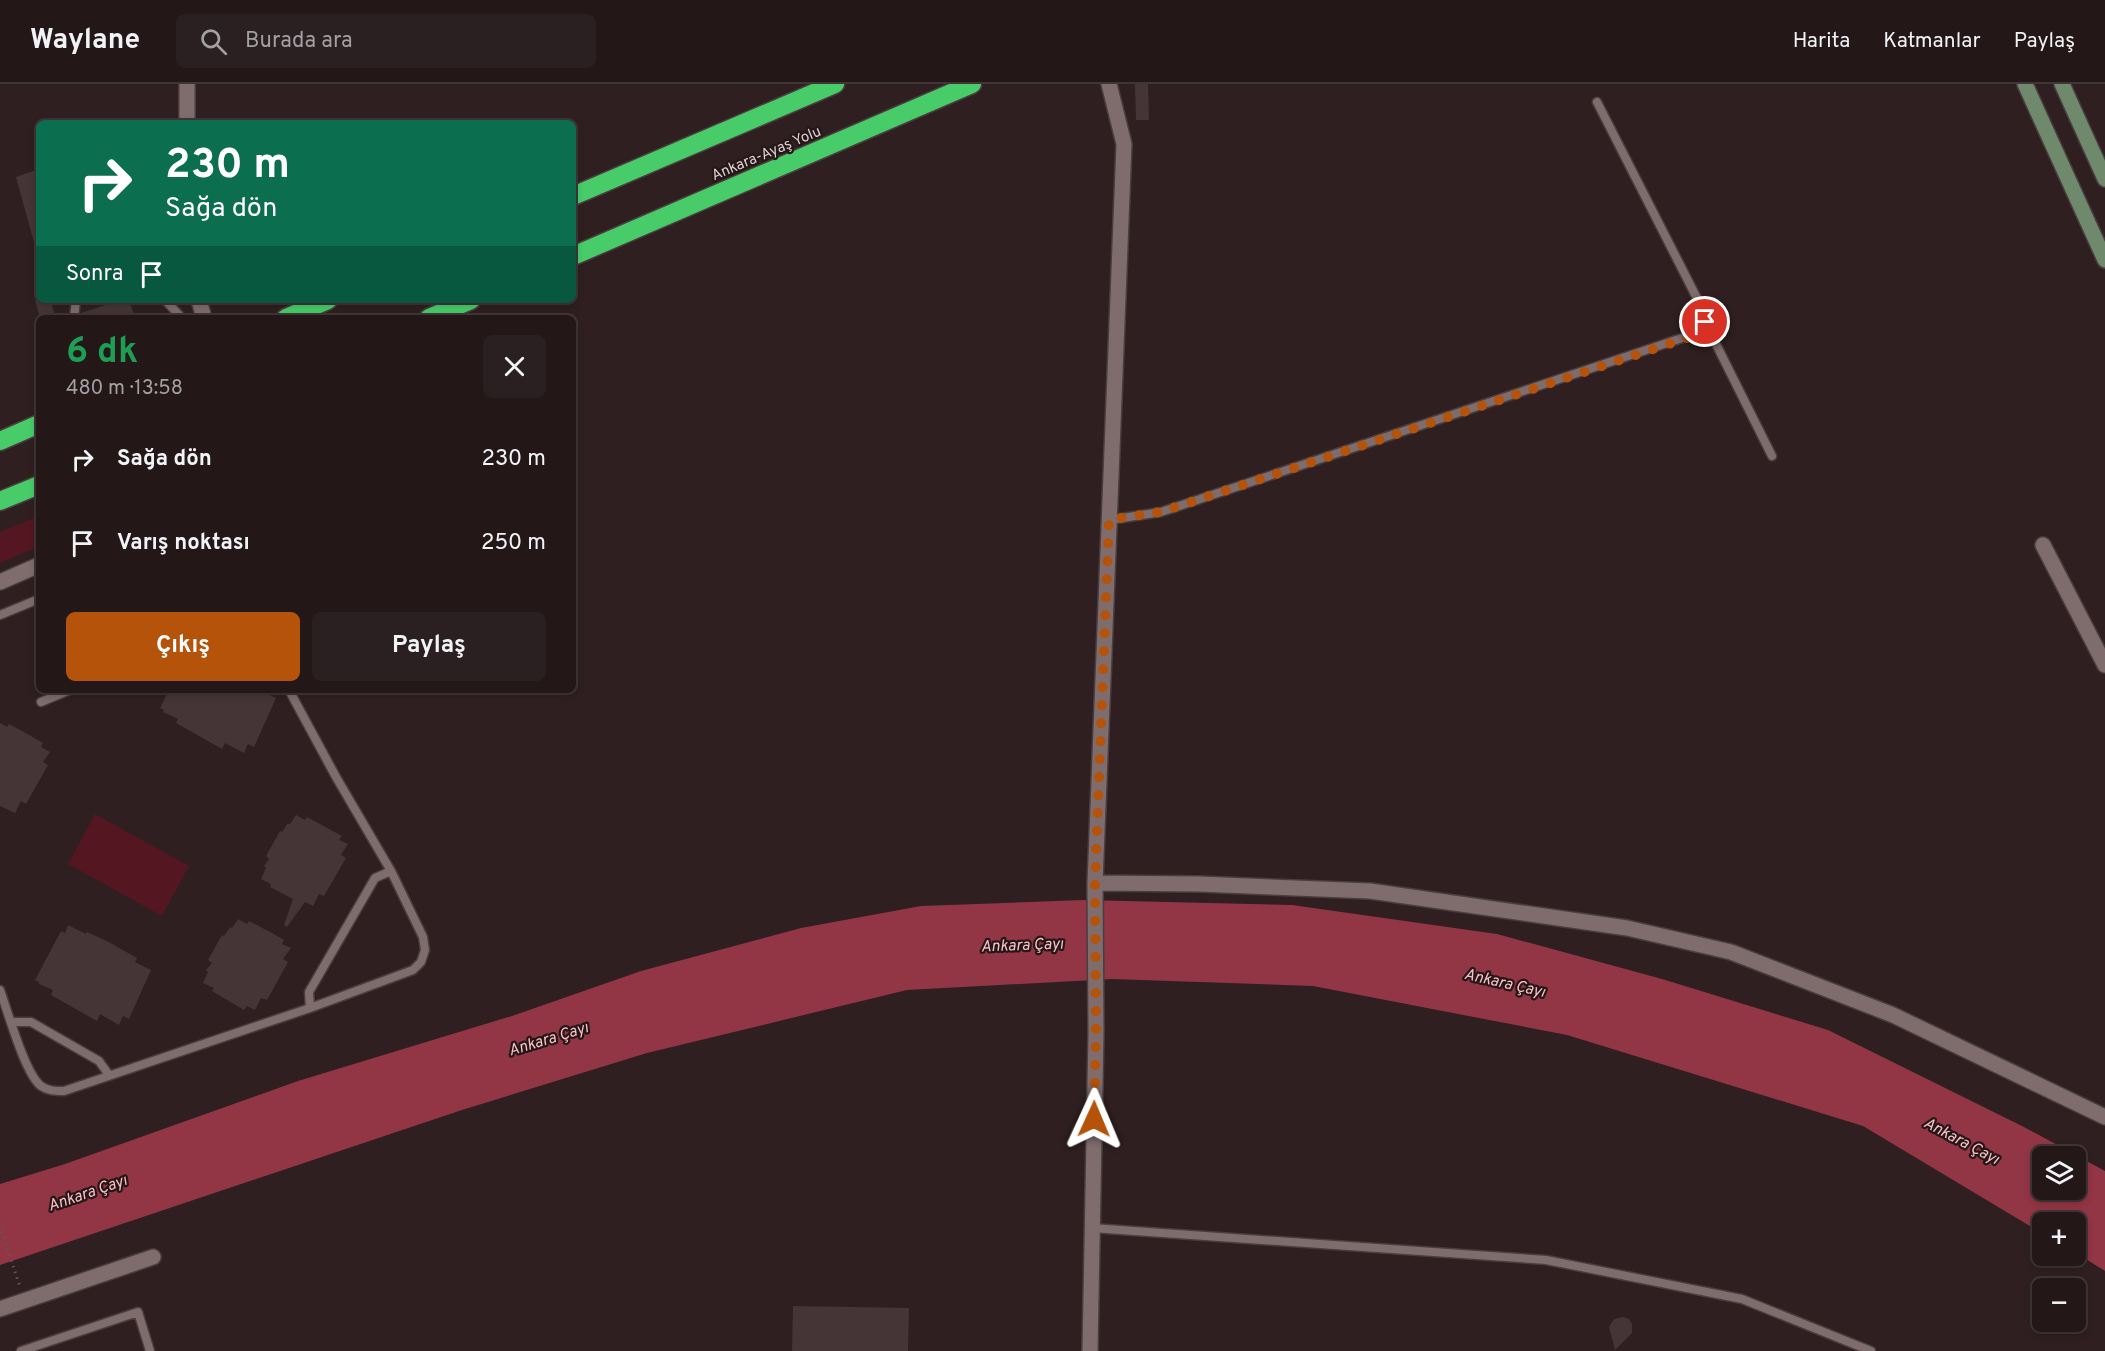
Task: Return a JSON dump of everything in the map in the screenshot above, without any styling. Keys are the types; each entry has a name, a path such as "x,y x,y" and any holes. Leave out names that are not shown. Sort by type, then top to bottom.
{"highway":[{"path":"576,195 836,84"},
{"name":"Ankara-Ayaş Yolu","path":"576,255 972,84"},
{"path":"292,315 321,303"},
{"path":"436,315 464,303"},
{"path":"0,441 36,425"},
{"path":"0,501 36,486"}],"main road":[{"path":"2025,84 2105,260"},
{"path":"2062,84 2105,179"}],"street":[{"path":"187,84 187,120"},
{"path":"1090,1351 1096,1032 1095,883 1124,144 1109,84"},
{"path":"2043,545 2105,665"},
{"path":"0,582 36,566"},
{"path":"1095,883 1199,884 1370,891 1627,928 1731,952 1893,1015 2105,1117"},
{"path":"0,1309 153,1257"}],"lane":[{"path":"1109,520 1161,512 1693,336 1703,327 1704,312 1597,102"},
{"path":"168,303 179,315"},
{"path":"1703,327 1712,336 1772,456"},
{"path":"0,615 36,600"},
{"path":"41,702 63,693"},
{"path":"0,990 30,1072 40,1085 51,1091 64,1091 310,1008 413,970 421,962 425,950 423,938 391,871 291,693"},
{"path":"310,1008 309,992 375,878 391,871"},
{"path":"12,1022 31,1022 99,1061 109,1076"},
{"path":"1092,1227 1546,1260 1742,1299 1871,1351"},
{"path":"21,1351 138,1312 150,1351"}],"path":[{"path":"0,1226 15,1274"}],"shaded area":[{"path":"36,517 36,547 0,563 0,532"},
{"path":"95,814 189,866 162,916 68,864"}],"water":[{"name":"Ankara Çayı","path":"1083,900 1292,905 1497,934 1662,979 1828,1030 2024,1127 2059,1146 2032,1146 2032,1200 2086,1200 2086,1161 2105,1171 2105,1271 2086,1259 2086,1212 2032,1212 2032,1227 1863,1126 1567,1035 1313,986 1112,979 907,990 647,1053 462,1110 0,1265 0,1184 65,1164 298,1081 512,1016 641,971 801,928 921,906"}],"building":[{"path":"1135,84 1148,84 1149,120 1136,120"},
{"path":"36,170 36,246 35,246 16,177"},
{"path":"35,300 36,303 51,303 55,315 39,315"},
{"path":"112,303 130,303 134,315 81,315"},
{"path":"168,693 266,693 276,698 254,747 248,744 244,753 225,743 222,749 176,723 178,719 163,712 164,710 160,708"},
{"path":"0,723 7,727 9,724 31,736 43,743 41,747 50,752 43,762 48,765 26,804 21,801 15,813 0,806"},
{"path":"296,815 305,820 307,817 342,836 339,840 348,844 341,855 346,858 324,896 319,894 313,906 305,902 287,927 284,925 293,899 270,887 271,884 261,879 266,868 264,866 269,859 266,856 280,831 282,832 287,824 290,824"},
{"path":"238,919 247,924 249,921 272,933 284,940 282,944 291,948 283,959 288,962 267,1000 261,998 255,1010 247,1006 244,1010 212,991 214,988 203,983 208,972 206,970 212,963 208,960 222,935 224,936 230,927 232,928"},
{"path":"68,925 107,941 137,958 135,962 151,970 129,1019 123,1016 119,1025 100,1014 97,1021 51,995 53,990 35,980 61,931 65,933"},
{"path":"793,1306 909,1308 908,1351 792,1351"},
{"path":"1623,1317 1629,1319 1632,1324 1632,1333 1615,1350 1609,1327 1614,1319"}],"route":[{"path":"1094,1119 1095,883 1109,520 1161,512 1383,439 1693,336 1701,330 1705,322"}]}
